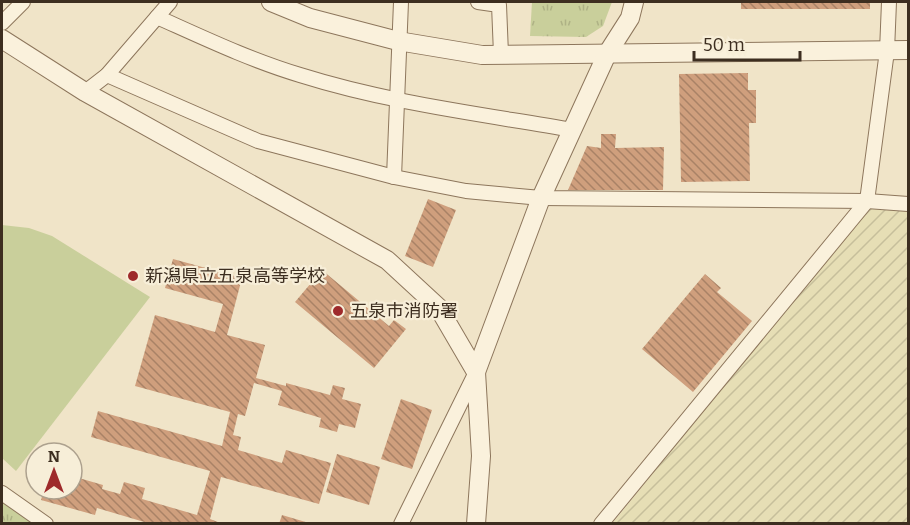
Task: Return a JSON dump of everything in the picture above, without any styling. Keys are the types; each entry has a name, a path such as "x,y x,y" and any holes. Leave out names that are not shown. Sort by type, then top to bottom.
{"street":[{"path":"2,23 23,2"},
{"path":"85,92 107,75 170,2"},
{"path":"271,2 309,18 398,40 482,55 909,50"},
{"path":"394,177 401,2"},
{"path":"478,2 499,5 501,54"},
{"path":"401,524 476,372 541,198 607,54 630,18 634,2"},
{"path":"601,524 867,201 887,51 889,2"},
{"path":"157,17 249,58 302,76 396,100 573,130"},
{"path":"2,39 85,92 387,260 438,307 476,372 481,456 476,524"},
{"path":"107,75 258,141 394,177 466,191 541,198 867,201 909,204"},
{"path":"2,493 44,523"}],"shaded area":[{"path":"867,207 908,211 908,523 612,524"}],"green space":[{"path":"532,2 612,2 603,26 586,37 530,36"},
{"path":"2,225 29,228 52,236 150,297 39,441 24,441 24,461 16,471 2,458"},
{"path":"2,493 46,523 2,523"}],"building":[{"path":"741,2 870,2 870,9 741,9"},
{"path":"748,73 748,90 756,90 756,123 749,123 750,181 681,182 679,74"},
{"path":"601,134 616,134 615,148 664,147 663,190 568,190 587,146 601,148"},
{"path":"428,199 456,210 433,267 405,256"},
{"path":"173,259 242,278 227,335 265,345 256,378 286,386 286,383 330,395 333,385 345,388 342,399 361,404 355,428 339,424 337,432 319,427 321,418 278,405 282,391 254,383 245,416 238,414 233,435 241,437 238,450 282,463 286,450 331,463 319,504 221,477 210,519 223,524 151,524 97,508 95,515 45,501 84,501 84,479 103,485 102,489 120,494 124,482 145,488 142,499 197,515 210,471 91,437 98,411 222,446 230,412 135,386 155,315 215,332 223,304 165,288"},
{"name":"五泉市消防署","path":"322,270 389,326 394,320 406,329 374,368 295,302"},
{"path":"705,274 721,288 717,292 752,321 693,392 642,349"},
{"path":"401,399 432,410 412,469 381,459"},
{"path":"337,454 380,467 369,505 326,492"},
{"path":"282,515 309,523 279,524"}],"place":[{"name":"新潟県立五泉高等学校","path":"133,276"},
{"name":"五泉市消防署","path":"338,311"}]}
